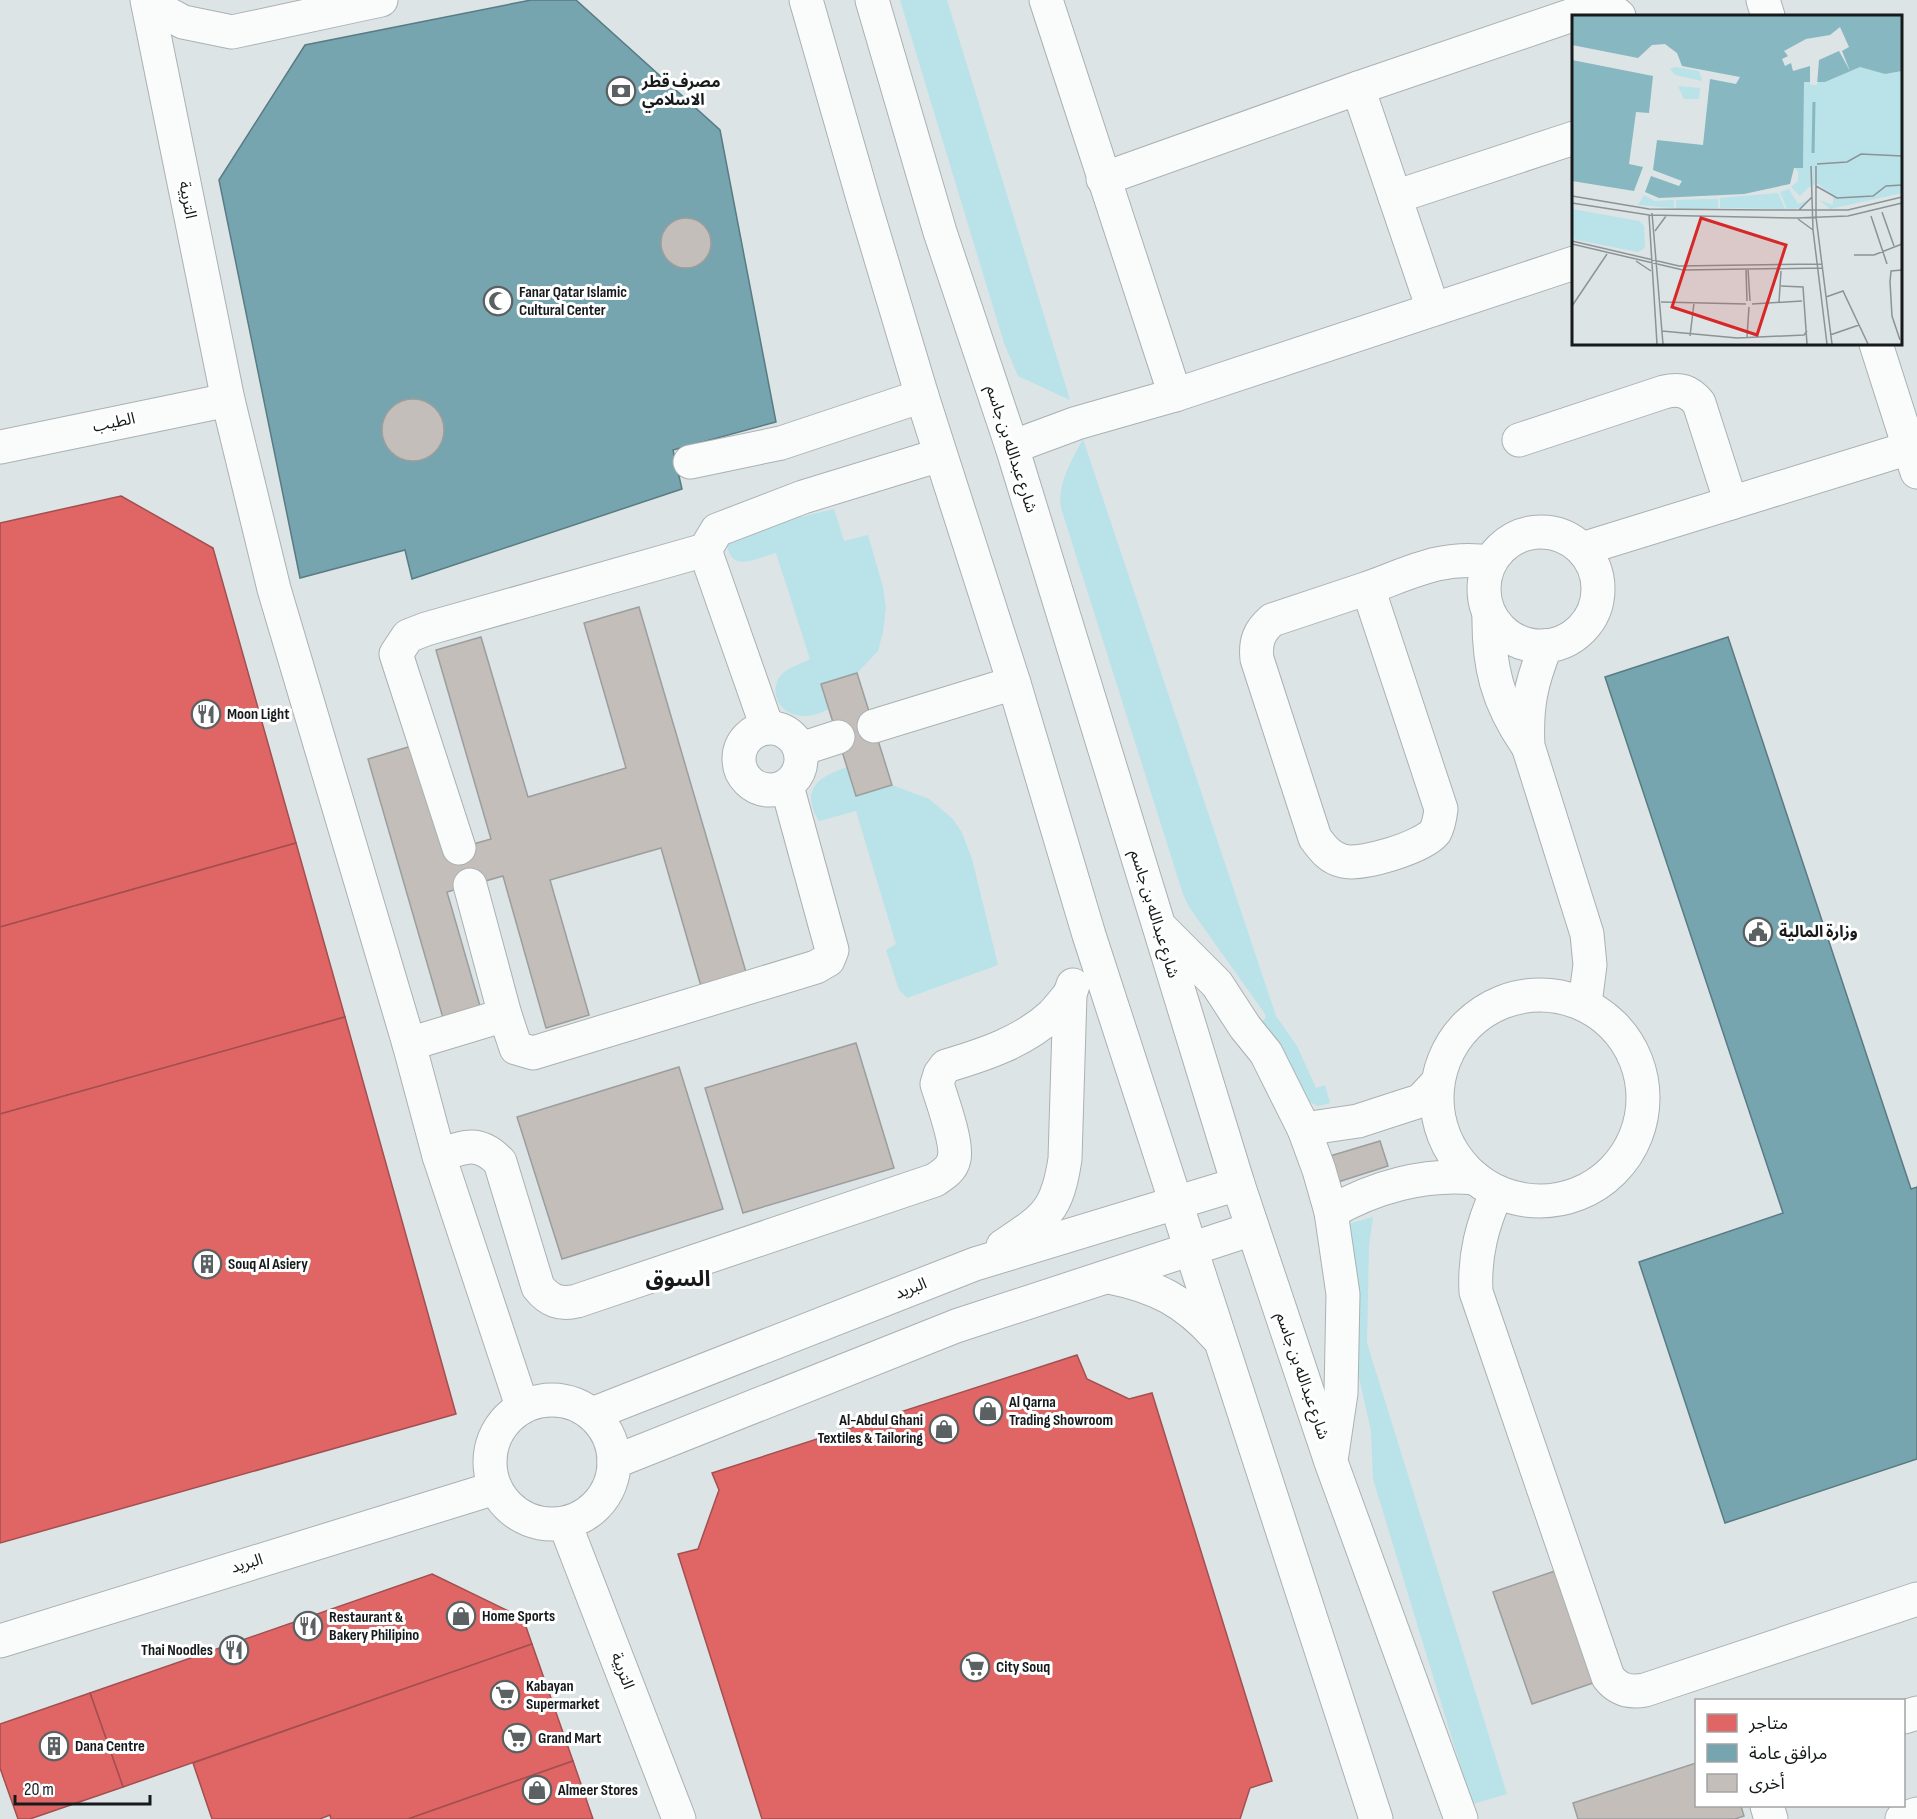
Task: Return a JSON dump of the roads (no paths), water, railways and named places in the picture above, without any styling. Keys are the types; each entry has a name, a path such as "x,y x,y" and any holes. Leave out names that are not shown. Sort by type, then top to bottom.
{"street":[{"path":"147,2 183,22 232,32 381,0"},
{"path":"806,0 922,396 1014,683 1089,935 1376,1819"},
{"name":"شارع عبدالله بن جاسم","path":"872,0 940,232 1012,447 1252,1229 1331,1462 1461,1819"},
{"path":"1046,0 1175,395"},
{"path":"1763,0 1768,15"},
{"name":"التربية","path":"147,2 228,400 274,589 409,1044 439,1156 522,1406"},
{"path":"1572,15 1590,9 1608,7 1618,15"},
{"path":"1103,179 1572,15"},
{"path":"1358,88 1433,309"},
{"path":"1395,198 1572,139"},
{"path":"1012,447 1077,423 1175,395 1572,264"},
{"path":"1582,549 1731,503 1913,460 1876,345"},
{"path":"1519,440 1664,392 1684,391 1693,395 1699,403 1731,503"},
{"path":"690,462 781,443 922,396"},
{"name":"الطيب","path":"0,447 228,400"},
{"path":"459,848 396,654 408,636 705,550 717,530 803,497 940,455"},
{"path":"1489,613 1499,628 1513,639 1529,645 1546,646 1567,640 1583,627 1595,609 1598,588 1594,567 1582,549 1568,538 1550,532 1533,532 1516,537 1500,548 1490,562 1485,579 1485,596 1489,613 1489,642 1495,679 1500,697 1512,723 1528,746"},
{"path":"705,550 767,727"},
{"path":"1368,588 1441,809 1440,821 1427,840 1354,863 1331,856 1316,838 1257,659 1255,648 1264,627 1272,620 1436,563 1463,560 1490,562"},
{"path":"1546,646 1529,695 1528,746 1587,934 1590,965 1585,1003"},
{"path":"874,726 1014,683"},
{"path":"767,727 781,729 793,736 801,749 802,762 797,776 787,786 773,790 759,788 748,781 740,769 738,755 743,741 753,731 767,727"},
{"path":"801,749 838,737"},
{"path":"470,885 516,1048 533,1053 816,967 828,960 832,950 787,786"},
{"path":"1157,924 1217,984 1245,1027 1266,1053 1304,1129 1331,1212 1343,1294 1341,1393 1331,1462"},
{"path":"975,1264 1035,1224 1052,1207 1061,1186 1065,1159 1070,994 1089,935"},
{"path":"439,1156 463,1147 477,1147 491,1152 496,1157 505,1175 538,1287 545,1296 555,1302 566,1304 935,1180 948,1172 954,1159 955,1144 937,1084 940,1074 946,1066 1008,1043 1033,1030 1052,1015 1070,994"},
{"path":"1331,1212 1356,1198 1379,1189 1450,1176 1486,1185 1524,1200 1554,1200 1582,1193 1607,1178 1627,1155 1639,1128 1644,1099 1640,1070 1628,1042 1609,1020 1585,1003 1553,994 1521,995 1491,1006 1465,1026 1447,1052 1437,1083 1439,1118 1452,1152 1486,1185 1487,1213 1477,1248 1476,1292 1608,1677 1614,1685 1624,1690 1635,1692 1645,1690 1917,1599"},
{"path":"409,1044 506,1015"},
{"path":"1304,1129 1358,1121 1420,1101 1437,1083"},
{"name":"البريد","path":"592,1414 975,1264 1238,1184"},
{"path":"614,1462 956,1326 1252,1229"},
{"path":"1108,1277 1134,1282 1159,1291 1182,1304 1202,1320 1219,1339"},
{"path":"540,1400 559,1400 576,1404 592,1414 604,1427 612,1443 614,1462 611,1483 601,1502 585,1515 565,1524 544,1525 524,1518 506,1505 495,1488 489,1469 490,1450 496,1433 508,1418 522,1406 540,1400"},
{"name":"البريد","path":"0,1641 495,1488"},
{"name":"التربية","path":"565,1524 679,1819"},
{"path":"1902,1819 1917,1814"}],"place":[{"name":"مصرف قطر الاسلامي","path":"621,91"},
{"name":"Fanar Qatar Islamic Cultural Center","path":"498,301"},
{"name":"Moon Light","path":"206,714"},
{"name":"وزارة المالية","path":"1758,932"},
{"name":"Souq Al Asiery","path":"207,1264"},
{"name":"Al Qarna Trading Showroom","path":"988,1411"},
{"name":"Al-Abdul Ghani Textiles & Tailoring","path":"944,1429"},
{"name":"Home Sports","path":"461,1616"},
{"name":"Restaurant & Bakery Philipino","path":"308,1626"},
{"name":"Thai Noodles","path":"234,1650"},
{"name":"City Souq","path":"975,1667"},
{"name":"Kabayan Supermarket","path":"505,1695"},
{"name":"Grand Mart","path":"517,1738"},
{"name":"Dana Centre","path":"54,1746"},
{"name":"Almeer Stores","path":"537,1790"}],"district":[{"name":"السوق","path":"678,1279"}]}
